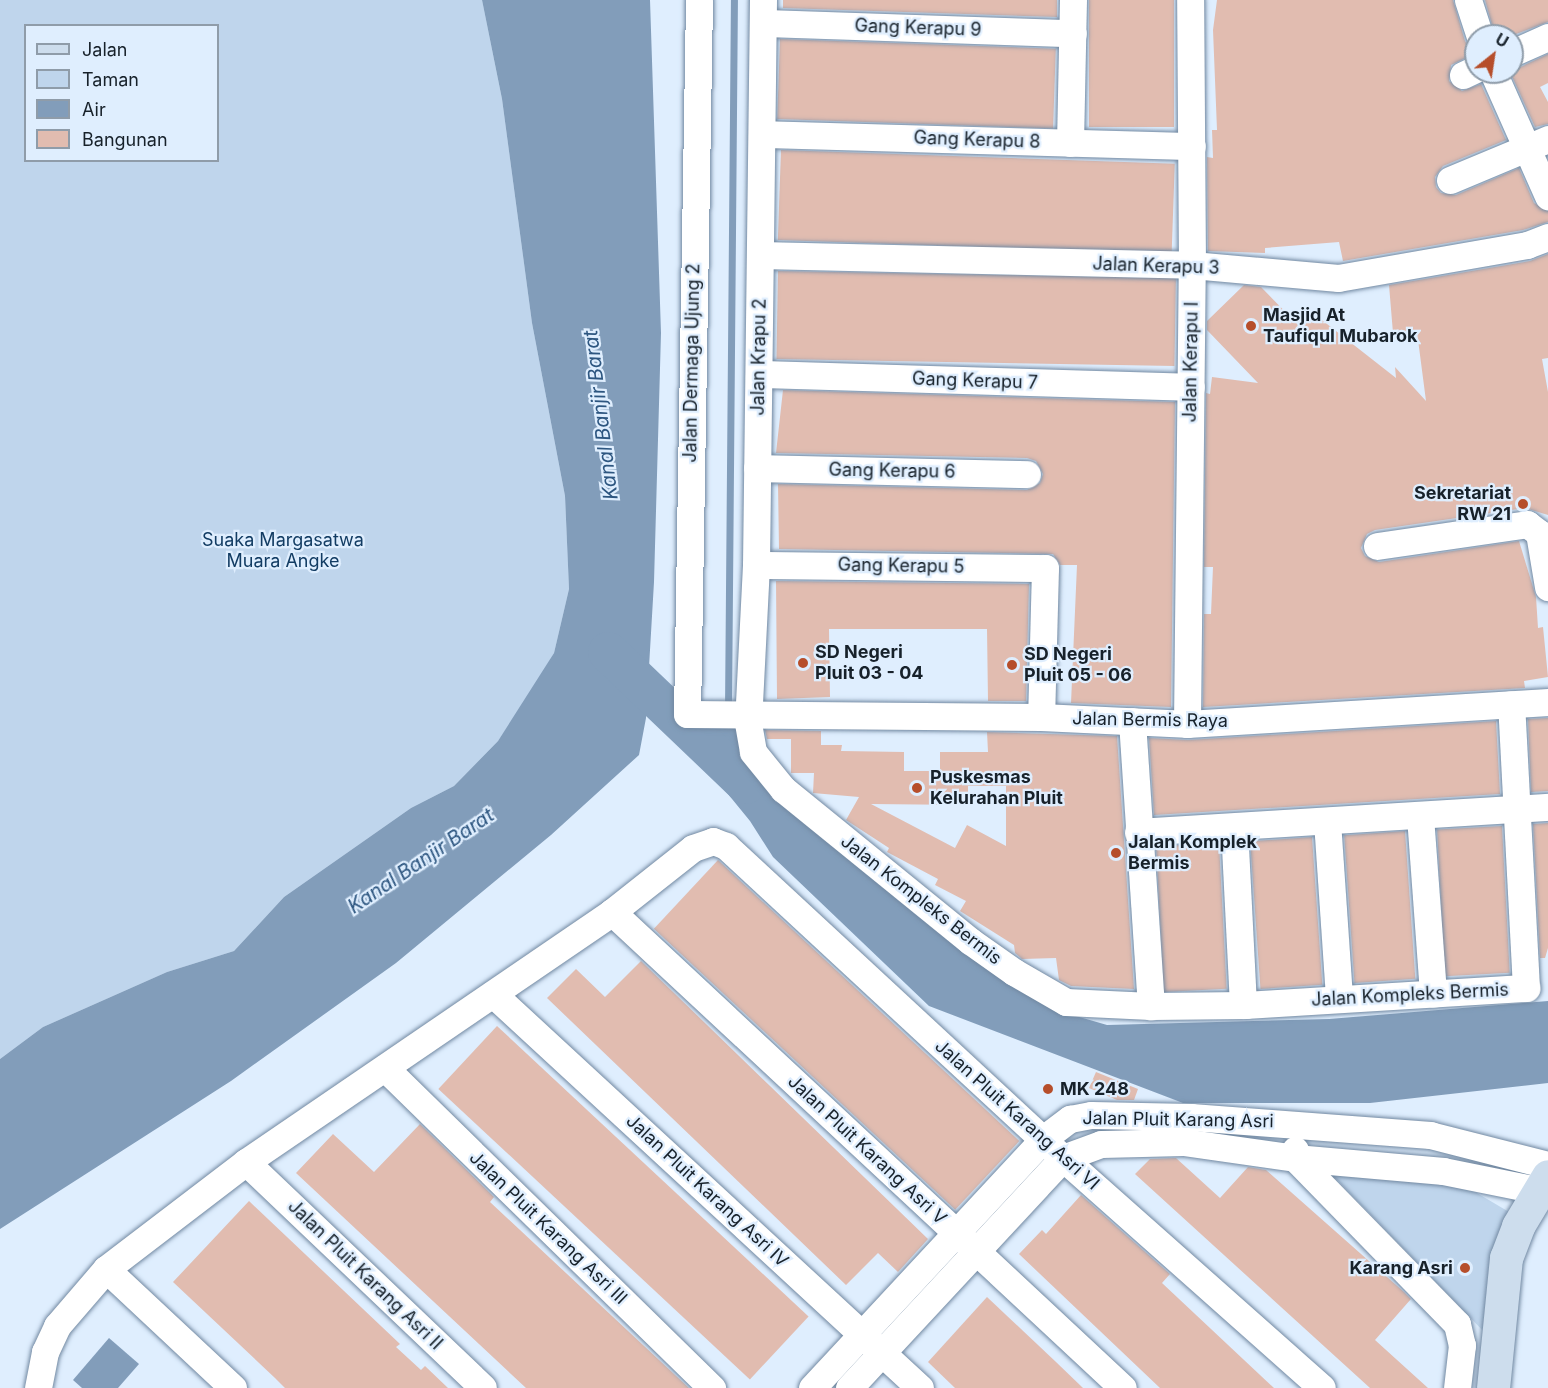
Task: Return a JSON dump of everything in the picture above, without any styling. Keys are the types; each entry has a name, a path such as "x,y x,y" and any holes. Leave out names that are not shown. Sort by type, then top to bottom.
{"street":[{"name":"Jalan Dermaga Ujung 2","path":"697,716 691,717 686,710 699,0"},
{"path":"1070,143 1074,0"},
{"name":"Jalan Kerapu I","path":"1186,724 1192,265 1191,0"},
{"path":"1468,0 1476,24"},
{"name":"Gang Kerapu 9","path":"764,11 1073,33"},
{"name":"Jalan Krapu 2","path":"744,715 756,565 764,11"},
{"path":"1524,48 1548,37"},
{"path":"1500,84 1537,144 1548,196"},
{"name":"Gang Kerapu 8","path":"762,134 1192,146"},
{"path":"1450,180 1537,144"},
{"name":"Jalan Kerapu 3","path":"760,255 1192,265 1338,278 1527,245 1548,237"},
{"name":"Gang Kerapu 7","path":"759,374 1191,387"},
{"name":"Gang Kerapu 6","path":"757,468 1027,474"},
{"path":"1377,546 1527,524 1539,533 1548,587"},
{"name":"Gang Kerapu 5","path":"756,565 1045,568 1041,717"},
{"name":"Jalan Bermis Raya","path":"697,716 1041,717 1186,724 1548,702"},
{"path":"1511,704 1515,810"},
{"name":"Jalan Kompleks Bermis","path":"744,715 753,752 783,789 970,941 1014,972 1066,1002 1151,1006 1244,1005 1526,988 1515,810"},
{"path":"1132,722 1151,1006"},
{"path":"1138,832 1548,807"},
{"path":"1420,816 1433,994"},
{"path":"1327,821 1339,999"},
{"path":"1234,827 1244,1005"},
{"name":"Jalan Pluit Karang Asri VI","path":"612,912 693,848 713,841 726,846 1063,1158 1322,1388"},
{"path":"38,1388 45,1352 57,1326 106,1269 246,1162 612,912"},
{"name":"Jalan Pluit Karang Asri V","path":"612,912 1123,1388"},
{"name":"Jalan Pluit Karang Asri IV","path":"493,994 920,1388"},
{"name":"Jalan Pluit Karang Asri III","path":"385,1068 712,1388"},
{"name":"Jalan Pluit Karang Asri","path":"849,1388 873,1344 956,1233 1043,1139 1070,1119 1091,1115 1293,1123 1430,1135 1544,1177"},
{"path":"1293,1123 1295,1158 1457,1324 1462,1345 1457,1388"},
{"name":"Jalan Pluit Karang Asri","path":"812,1388 873,1344 976,1252 1063,1158 1101,1144 1183,1142 1295,1158 1544,1177"},
{"name":"Jalan Pluit Karang Asri II","path":"246,1162 483,1388"},
{"path":"1493,1388 1506,1258 1544,1177"},
{"path":"106,1269 233,1388"}],"green space":[{"name":"Suaka Margasatwa Muara Angke","path":"0,0 482,0 502,99 532,323 565,496 569,589 554,653 530,695 498,741 454,786 411,808 284,897 234,951 167,972 43,1027 0,1059"},
{"path":"1314,1156 1465,1186 1521,1219 1488,1336"}],"water":[{"name":"Kanal Banjir Barat","path":"482,0 650,0 661,333 654,582 646,718 639,755 551,835 396,963 231,1081 0,1229 0,1059 43,1027 167,972 234,951 284,897 411,808 454,786 498,741 554,653 569,589 565,496 532,323 502,99"},
{"path":"746,722 748,750 1076,1016 1107,1025 1329,1019 1548,1001 1548,1083 1370,1103 1183,1103 929,1006 773,857 750,821 701,761 717,725"},
{"path":"109,1338 139,1364 118,1388 82,1388 73,1380"}],"building":[{"path":"783,0 1057,0 1057,17 783,8"},
{"path":"1089,0 1174,0 1174,127 1089,127"},
{"path":"1217,0 1453,0 1464,38 1464,59 1451,65 1449,81 1462,91 1481,84 1506,140 1443,166 1435,177 1436,187 1441,193 1456,195 1519,168 1534,203 1548,211 1548,222 1523,230 1343,261 1339,242 1265,248 1265,253 1208,251 1207,157 1213,158 1212,130 1217,130 1213,30"},
{"path":"1485,0 1548,0 1548,22 1524,31 1524,24 1492,24"},
{"path":"780,39 1056,49 1053,129 777,119"},
{"path":"1548,54 1548,83 1540,87 1548,102 1548,124 1535,127 1515,84 1524,84 1524,65"},
{"path":"781,150 1175,164 1172,254 778,240"},
{"path":"1548,254 1548,358 1542,359 1548,392 1548,515 1525,508 1375,530 1367,534 1361,548 1365,556 1379,562 1519,541 1536,597 1538,628 1543,627 1548,677 1524,681 1525,688 1203,707 1204,614 1211,614 1213,567 1204,567 1206,393 1210,394 1212,377 1258,383 1207,330 1207,321 1244,285 1261,287 1301,328 1313,313 1396,378 1395,367 1426,401 1417,332 1393,333 1389,285 1530,261"},
{"path":"778,271 1176,278 1174,366 776,359"},
{"path":"783,390 1175,402 1171,707 1071,703 1077,565 1060,565 1053,554 779,549 778,484 1027,490 1040,483 1043,474 1036,461 1027,458 776,453"},
{"path":"776,581 1029,584 1026,701 988,701 987,629 829,629 830,697 777,699"},
{"path":"1548,718 1548,791 1531,792 1528,719"},
{"path":"1496,721 1500,794 1154,815 1149,738 1188,740"},
{"path":"765,730 821,731 821,745 842,745 841,751 904,752 904,771 940,771 940,752 988,752 987,732 1117,736 1134,989 1071,986 1059,980 1056,958 1022,959 1015,953 1014,945 960,911 966,901 935,885 938,879 887,852 889,848 846,820 859,797 813,793 814,773 791,773 791,739 767,739","holes":["968,786 1006,786 1006,846 967,825 955,848 871,804 968,805"]},
{"path":"1548,823 1548,948 1545,958 1540,958 1533,824"},
{"path":"1502,826 1510,973 1445,976 1437,829"},
{"path":"1405,831 1415,979 1354,983 1344,835"},
{"path":"1312,837 1322,985 1260,989 1250,841"},
{"path":"1219,843 1227,989 1164,992 1156,846"},
{"path":"718,860 1019,1141 955,1210 654,929"},
{"path":"641,961 928,1239 898,1272 878,1253 846,1285 547,998 576,969 605,997"},
{"path":"497,1026 809,1317 750,1379 438,1089"},
{"path":"1096,1072 1138,1089 1134,1100 1117,1100 1089,1088"},
{"path":"420,1124 494,1197 490,1202 689,1388 526,1388 296,1173 333,1134 374,1172"},
{"path":"1176,1158 1220,1198 1248,1167 1266,1170 1404,1292 1411,1299 1375,1340 1428,1388 1370,1388 1135,1174 1150,1159"},
{"path":"1081,1195 1170,1274 1162,1283 1274,1388 1160,1388 1019,1254 1042,1230 1046,1234"},
{"path":"249,1201 400,1344 396,1347 421,1370 425,1366 448,1388 285,1388 173,1282"},
{"path":"987,1297 1083,1388 955,1388 928,1362"}],"waterway":[{"path":"728,709 734,0"},
{"path":"608,652 746,784"}],"place":[{"name":"Masjid At Taufiqul Mubarok","path":"1251,326"},
{"name":"Sekretariat RW 21","path":"1523,504"},
{"name":"SD Negeri Pluit 03 - 04","path":"803,663"},
{"name":"SD Negeri Pluit 05 - 06","path":"1012,665"},
{"name":"Puskesmas Kelurahan Pluit","path":"917,788"},
{"name":"Jalan Komplek Bermis","path":"1116,853"},
{"name":"MK 248","path":"1048,1089"},
{"name":"Karang Asri","path":"1465,1268"}]}
